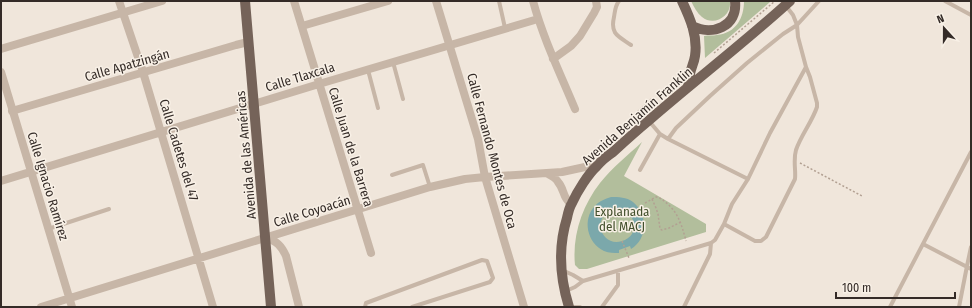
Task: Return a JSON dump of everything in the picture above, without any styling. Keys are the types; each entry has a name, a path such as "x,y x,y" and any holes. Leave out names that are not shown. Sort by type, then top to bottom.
{"main road":[{"name":"Avenida de las Américas","path":"245,1 271,307"},
{"path":"682,1 692,26 696,48 689,75 688,87"},
{"path":"692,26 704,30 713,30 721,27 732,18 735,11 735,1"},
{"name":"Avenida Benjamín Franklin","path":"569,307 564,292 561,270 562,238 571,204 596,166 788,3"}],"street":[{"name":"Calle Cadetes del 47","path":"119,1 124,12 143,72 213,307"},
{"path":"1,49 162,1"},
{"name":"Calle Juan de la Barrera","path":"294,1 371,253"},
{"path":"302,26 388,1"},
{"name":"Calle Fernando Montes de Oca","path":"436,1 478,139 485,177 524,307"},
{"path":"533,1 553,59 575,108"},
{"path":"553,59 571,46 580,36 597,7 596,1"},
{"name":"Calle Tlaxcala","path":"1,181 538,19"},
{"name":"Calle Apatzingán","path":"12,111 248,42"},
{"name":"Calle Ignacio Ramírez","path":"1,72 72,307"},
{"name":"Calle Coyoacán","path":"41,307 430,187 465,179 548,174 596,166"},
{"path":"548,174 557,180 566,199 571,204"},
{"path":"266,237 277,242 286,256 299,307"}],"lane":[{"path":"499,1 505,29"},
{"path":"619,1 616,6 612,26 617,35 631,45"},
{"path":"668,139 676,128 710,96 747,63 783,34 797,25 819,1"},
{"path":"945,1 971,14"},
{"path":"724,224 755,241 764,240 795,179 796,149 817,107 818,103 806,68 798,36 797,25 788,3"},
{"path":"393,62 403,99"},
{"path":"564,292 583,281 711,243 715,240 724,224 732,204 748,179 770,133 806,68"},
{"path":"368,70 378,108"},
{"path":"639,112 652,100"},
{"path":"645,107 660,134 748,179"},
{"path":"640,170 660,134"},
{"path":"890,307 971,152"},
{"path":"392,175 423,165 430,187"},
{"path":"48,228 109,209"},
{"path":"684,307 710,254 711,243"},
{"path":"923,244 969,267"},
{"path":"960,307 969,267 971,248"},
{"path":"365,307 366,304 482,260 487,261 493,278 490,282 412,307"},
{"path":"561,270 583,281"},
{"path":"602,307 618,285 618,271"},
{"path":"569,307 580,307"}],"path":[{"path":"715,53 775,1"},
{"path":"672,90 683,71"},
{"path":"795,161 862,196"},
{"path":"645,203 656,197 660,198 675,211 681,222 686,241"},
{"path":"652,199 658,214 660,228 662,230 681,222"},
{"path":"622,241 629,258"}],"green space":[{"path":"691,1 730,1 730,6 725,15 712,21 702,17"},
{"path":"744,1 770,2 705,58 704,36 724,34 734,28 740,19 744,7"},
{"name":"Explanada del MACJ","path":"642,142 624,176 706,224 706,232 587,269 579,269 575,265 574,254 577,232 583,211 588,201 605,177"}],"water":[{"path":"611,197 625,198 633,202 641,213 644,226 641,239 637,245 631,249 630,246 619,250 619,253 606,252 598,247 590,237 588,230 591,211 602,200","holes":["615,209 628,213 631,217 633,220 634,229 628,238 615,242 604,236 601,230 601,224 602,218 607,213"]}]}
